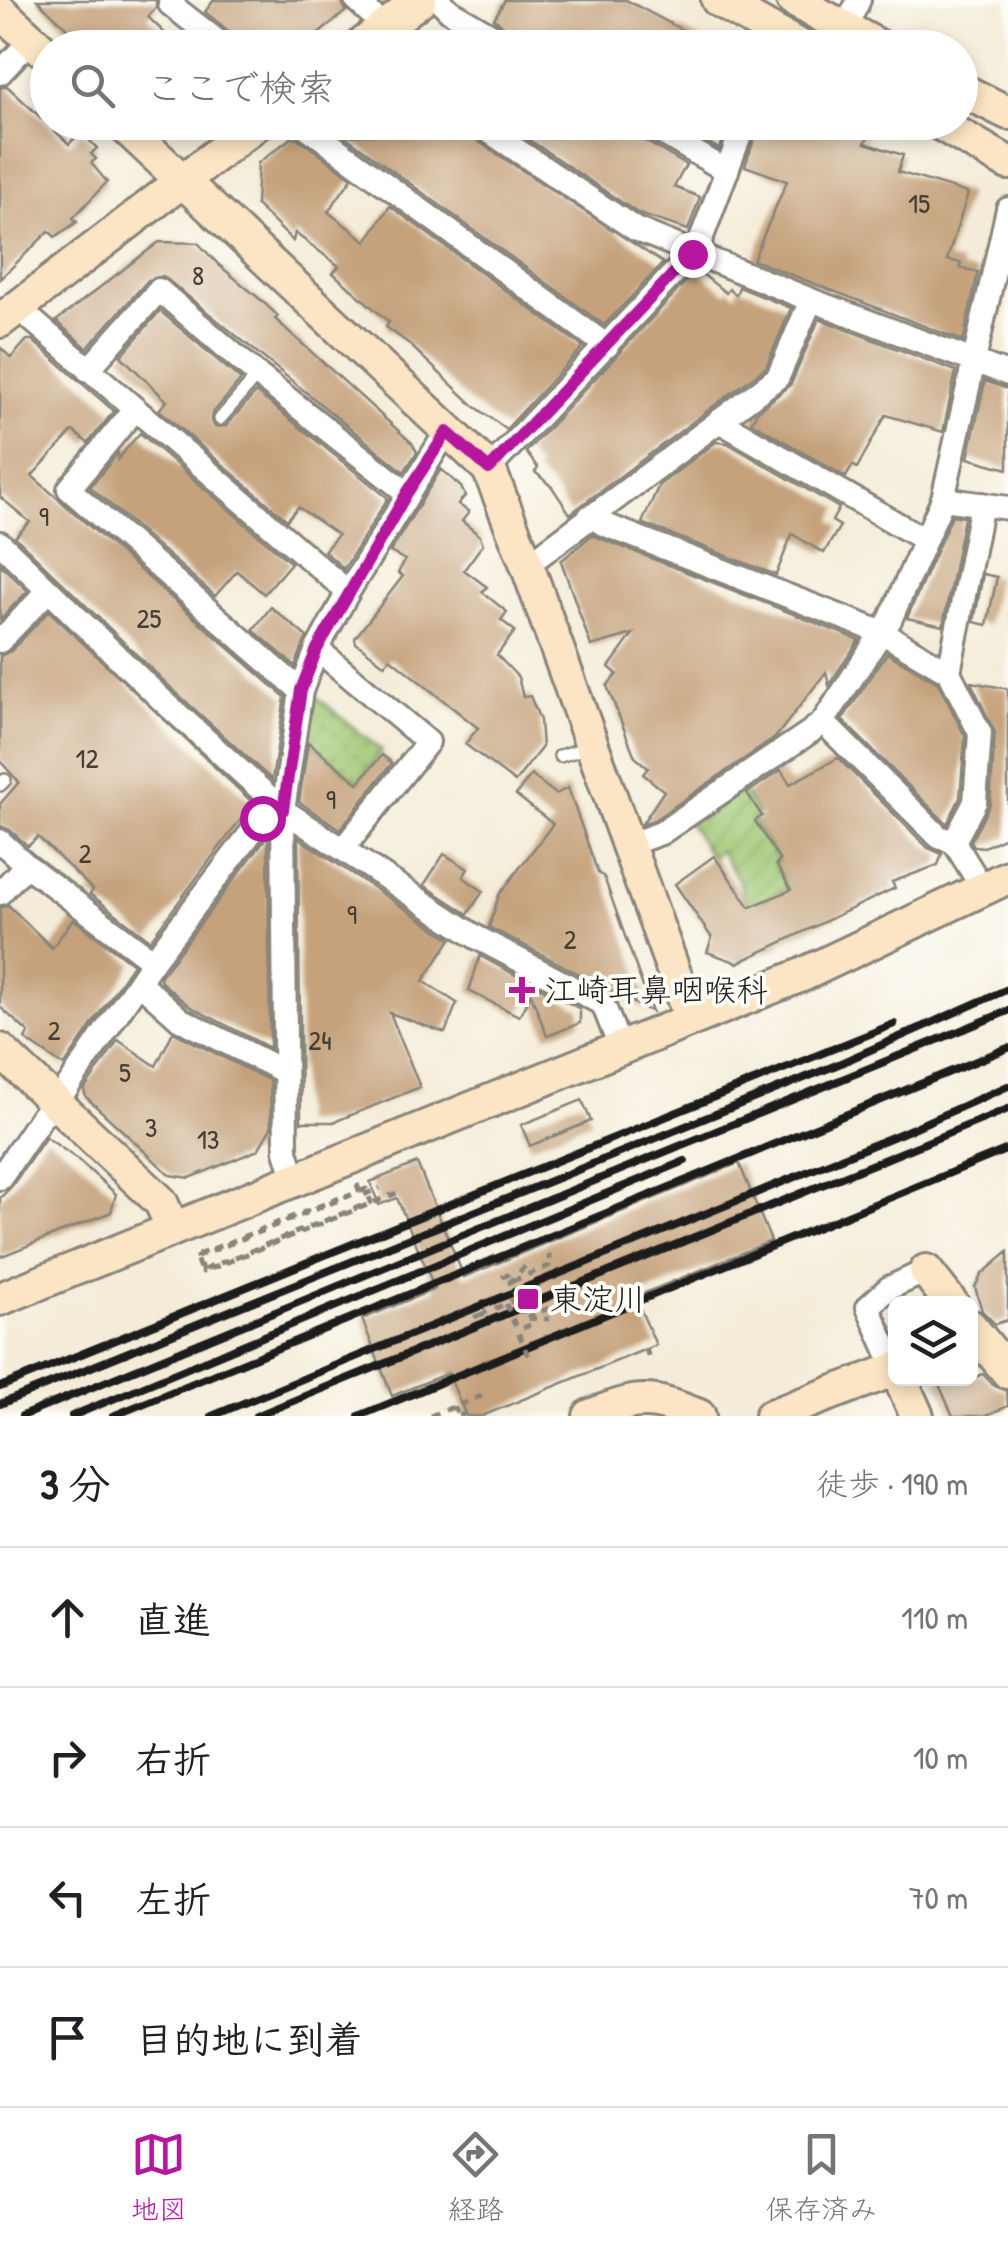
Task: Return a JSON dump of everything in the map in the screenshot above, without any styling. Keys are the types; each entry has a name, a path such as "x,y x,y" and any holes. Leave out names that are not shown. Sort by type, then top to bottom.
{"street":[{"path":"172,0 170,4 203,30"},
{"path":"356,0 366,30"},
{"path":"383,30 420,0"},
{"path":"439,0 450,12 482,30"},
{"path":"718,0 765,30"},
{"path":"793,0 852,14"},
{"path":"0,11 30,39"},
{"path":"0,73 30,53"},
{"path":"978,98 1008,114"},
{"path":"139,140 489,469 690,1018"},
{"path":"235,140 9,314 88,370 348,592"},
{"path":"325,140 607,346"},
{"path":"502,140 634,229 1008,374"},
{"path":"675,140 727,170"},
{"path":"489,469 692,254 739,140"},
{"path":"966,140 1004,163"},
{"path":"628,844 660,833 823,722 883,633 943,499 1008,209"},
{"path":"88,370 160,290 258,375 407,493"},
{"path":"527,565 778,377 812,300"},
{"path":"134,410 69,489 301,690"},
{"path":"719,421 925,540"},
{"path":"294,1178 286,1151 283,810 301,690 317,649 348,592 447,432"},
{"path":"943,499 1008,508"},
{"path":"949,672 982,504"},
{"path":"590,516 883,633 949,672 980,733 975,802 954,842"},
{"path":"0,543 283,810 476,937 603,1004 620,1047"},
{"path":"0,642 48,591"},
{"path":"317,649 428,742 343,848"},
{"path":"0,1298 802,975 996,883 954,842 939,837 823,722"},
{"path":"0,1178 153,961 262,818 283,810"},
{"path":"0,841 153,961"},
{"path":"0,893 26,865"},
{"path":"140,983 180,1019 284,1071"},
{"path":"0,1050 161,1202 172,1227"},
{"path":"888,1353 868,1307 889,1288 926,1272 946,1296"},
{"path":"978,1335 1006,1365"},
{"path":"771,1416 888,1372"},
{"path":"903,1386 916,1416"},
{"path":"590,1416 632,1400 648,1400 693,1415"}],"lane":[{"path":"220,419 258,375"},
{"path":"560,756 592,746"}],"path":[{"path":"354,1178 362,1196 380,1188"},
{"path":"338,1198 195,1256 201,1271 218,1264 371,1202 366,1189 197,1257 203,1272 399,1192"},
{"path":"510,1282 550,1266 546,1259 552,1256"},
{"path":"510,1282 526,1265"},
{"path":"502,1277 507,1274 528,1326 523,1328"},
{"path":"474,1317 517,1299"},
{"path":"525,1318 564,1302 568,1310 573,1307"},
{"path":"506,1304 530,1360"},
{"path":"525,1318 549,1319"},
{"path":"646,1349 650,1360"},
{"path":"432,1416 482,1396"},
{"path":"432,1416 456,1408 459,1416 473,1410"}],"green space":[{"path":"312,693 382,751 358,782 305,737"},
{"path":"742,789 758,814 752,819 779,861 774,864 784,880 827,856 836,865 761,901 780,945 764,952 738,879 720,851 711,857 689,824"}],"building":[{"path":"37,0 156,0 156,8 148,17 161,30 69,30"},
{"path":"214,0 341,0 346,11 323,30 228,30 205,12"},
{"path":"505,0 626,0 682,30 509,30 494,19"},
{"path":"7,86 30,108 30,140 65,140 69,144 73,140 89,140 97,148 91,154 96,159 91,163 107,182 73,218 77,222 55,237 49,231 0,279 0,88"},
{"path":"288,140 300,140 352,178 328,212 366,241 390,206 583,347 506,429 473,405 386,327 389,322 333,273 339,266 295,233 293,241 256,205 258,163"},
{"path":"350,140 476,140 663,263 604,325"},
{"path":"530,140 644,140 686,165 674,187 700,197 688,230 639,214"},
{"path":"704,140 722,140 719,149"},
{"path":"754,140 866,140 865,143 903,155 898,172 968,193 947,260 978,272 963,341 753,260 787,181 745,166"},
{"path":"159,242 198,243 261,300 278,316 275,319 412,443 417,452 404,472 163,276 148,280 87,348 56,321"},
{"path":"697,270 726,293 729,289 736,295 739,287 791,308 766,367 570,514 552,487 535,472 538,468 526,452"},
{"path":"160,311 241,380 212,414 215,427 226,426 256,392 388,498 344,569 324,551 338,535 298,507 287,520 159,410 167,401 121,356"},
{"path":"819,319 956,371 943,432 886,415 857,468 853,465 846,477 751,422 757,412 791,384"},
{"path":"27,340 32,340 114,411 88,443 73,431 32,476 285,697 272,780 15,537 30,522 0,497 0,347 11,358"},
{"path":"985,381 1008,389 1008,469 968,458"},
{"path":"140,433 291,563 264,594 237,571 215,596 90,487"},
{"path":"716,442 727,443 839,508 832,521 840,526 824,553 792,534 776,575 642,523 659,485"},
{"path":"441,469 461,487 465,496 458,504 469,512 462,521 480,536 483,544 464,570 487,587 482,592 507,612 501,620 515,631 497,655 518,677 523,697 530,696 540,720 542,747 515,782 465,744 478,728 390,658 385,665 356,643 355,638 403,576 398,573 405,560 390,552"},
{"path":"952,515 964,517 943,626 907,618"},
{"path":"592,535 859,640 829,685 826,672 775,738 654,820 642,824 664,791 643,774 648,768 635,757 607,686 617,674 609,667 633,634 591,646 561,561"},
{"path":"0,564 28,591 0,619"},
{"path":"983,574 997,577 987,625 974,622"},
{"path":"271,607 307,637 295,666 253,630"},
{"path":"49,611 253,803 150,940 90,894 93,890 38,837 28,846 0,826 0,804 19,782 0,761 0,656 11,651"},
{"path":"887,653 938,683 965,736 960,798 947,824 842,720"},
{"path":"971,682 1008,689 1008,836 984,847 974,846 971,841 990,804 995,733"},
{"path":"308,742 358,783 382,755 392,763 340,829 299,802"},
{"path":"838,758 928,848 942,854 938,865 892,882 895,888 738,963 707,952 712,938 675,884 714,856 750,907 791,890 776,864 780,861 755,821 762,816 747,793 781,770 790,784"},
{"path":"531,775 556,794 568,788 652,1012 489,927 499,895 553,824 516,795"},
{"path":"268,835 270,1048 189,1006 160,977"},
{"path":"298,838 451,939 423,981 457,1003 445,1033 390,1013 420,1087 334,1122 301,1122"},
{"path":"444,854 468,869 463,877 483,891 468,914 424,885"},
{"path":"8,905 52,948 73,919 133,964 64,1066 25,1039 29,1033 0,1007 0,908"},
{"path":"480,956 580,1009 580,1023 547,1036 531,994 519,1016 469,991"},
{"path":"173,1032 270,1081 271,1128 258,1150 190,1178 170,1175 86,1097 84,1090 118,1040 156,1066"},
{"path":"582,1100 591,1121 530,1146 521,1125"},
{"path":"46,1137 116,1194 111,1212 0,1257 0,1198"},
{"path":"417,1163 464,1277 739,1163 771,1241 635,1297 656,1345 482,1416 466,1416 448,1373 392,1396 362,1319 435,1289 397,1198 379,1205 370,1182"},
{"path":"1008,1252 1008,1320 995,1324 982,1311 975,1287 982,1274"},
{"path":"983,1374 993,1385 1007,1391 1008,1406 985,1416 953,1416 940,1386 978,1386 978,1376"}],"railway":[{"path":"0,1404 834,1066 1008,989"},
{"path":"22,1416 1008,1011"},
{"path":"0,1387 894,1024"},
{"path":"113,1416 1008,1048"},
{"path":"212,1416 1008,1086"},
{"path":"256,1416 1008,1109"},
{"path":"359,1416 1008,1149"},
{"path":"72,1416 685,1161"}],"place":[{"name":"江崎耳鼻咽喉科","path":"522,990"},
{"name":"東淀川","path":"528,1299"}],"route":[{"path":"262,818 283,810 301,690 317,649 447,432 489,469 692,254"}]}
